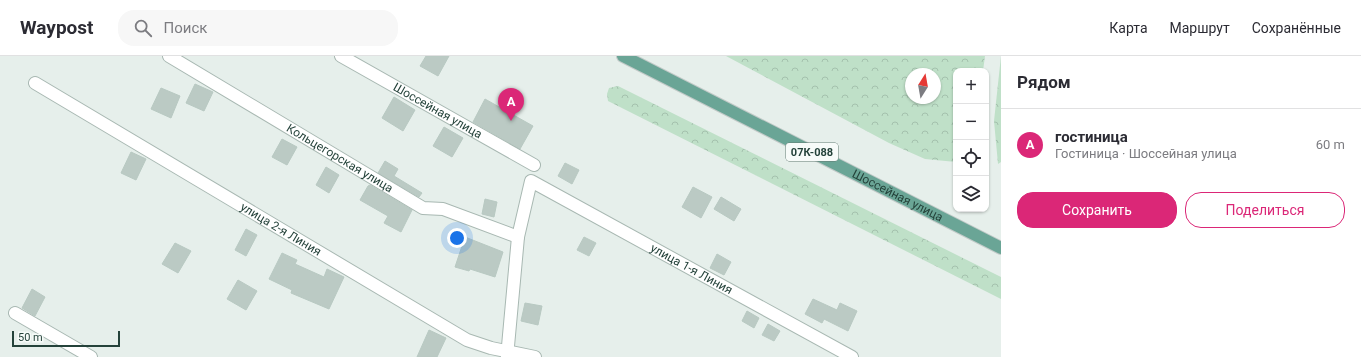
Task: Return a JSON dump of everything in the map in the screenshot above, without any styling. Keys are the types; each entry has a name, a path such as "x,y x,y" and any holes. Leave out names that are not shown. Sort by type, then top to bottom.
{"main road":[{"name":"Шоссейная улица","path":"623,56 1001,248"}],"street":[{"name":"Кольцегорская улица","path":"169,56 423,208 443,209 518,238"},
{"name":"Шоссейная улица","path":"341,56 534,165"},
{"name":"улица 2-я Линия","path":"35,83 467,340 507,354 535,357"},
{"name":"улица 1-я Линия","path":"518,238 531,181 852,357"},
{"path":"507,354 518,238"},
{"path":"15,313 91,357"}],"green space":[{"path":"726,56 985,56 983,68 953,68 953,162 925,159 889,143"},
{"path":"1001,56 1001,162 998,164 994,121"},
{"path":"618,86 1001,277 1001,299 608,101 607,94 609,88"}],"building":[{"path":"426,56 449,56 438,76 420,66"},
{"path":"195,84 213,92 204,111 186,103"},
{"path":"161,88 180,96 171,118 151,109"},
{"path":"394,97 415,110 403,131 382,118"},
{"path":"485,99 533,126 520,149 473,122"},
{"path":"444,127 463,138 452,157 433,146"},
{"path":"282,139 297,147 287,165 272,157"},
{"path":"131,152 146,159 136,180 121,173"},
{"path":"385,161 398,169 394,176 422,193 419,197 378,173"},
{"path":"565,163 579,170 572,184 558,176"},
{"path":"326,167 339,175 329,193 316,185"},
{"path":"370,185 412,210 401,232 384,223 388,216 360,200"},
{"path":"693,187 712,197 701,218 682,207"},
{"path":"721,197 741,209 734,221 714,209"},
{"path":"485,199 497,202 494,217 482,214"},
{"path":"246,229 257,235 246,256 235,250"},
{"path":"465,237 503,252 495,277 470,269 469,271 455,267"},
{"path":"584,237 596,243 589,256 577,250"},
{"path":"175,243 191,251 178,273 162,264"},
{"path":"282,253 297,260 295,264 324,277 327,269 344,277 329,309 291,293 292,290 269,279"},
{"path":"717,254 731,262 724,275 710,268"},
{"path":"238,280 257,291 246,310 227,299"},
{"path":"32,289 45,297 35,316 22,308"},
{"path":"813,299 837,310 840,303 857,311 848,331 824,319 822,323 805,314"},
{"path":"525,303 542,306 538,325 521,321"},
{"path":"747,311 759,318 754,328 742,321"},
{"path":"768,324 780,331 774,341 762,335"},
{"path":"429,330 446,338 437,357 417,357"}],"place":[{"name":"гостиница","path":"511,121"}]}
